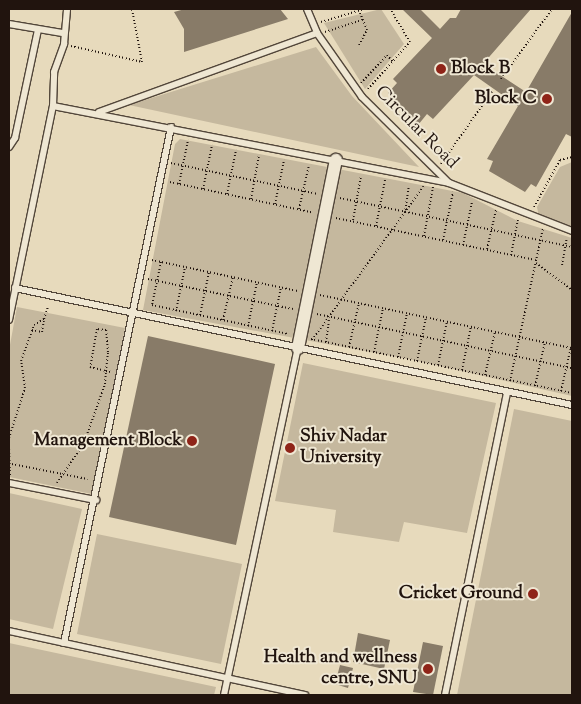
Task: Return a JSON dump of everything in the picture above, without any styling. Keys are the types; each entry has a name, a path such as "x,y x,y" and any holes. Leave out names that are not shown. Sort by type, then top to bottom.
{"street":[{"path":"304,344 305,312 336,160"}],"lane":[{"path":"9,320 53,106 54,72 64,44 62,33 67,9"},
{"name":"Circular Road","path":"307,9 317,33 362,97 435,171 452,184 497,205 544,224 570,231"},
{"path":"9,24 62,33"},
{"path":"9,148 15,138 38,30"},
{"path":"99,112 317,33"},
{"path":"53,106 99,112 452,184"},
{"path":"64,643 96,500 172,127"},
{"path":"15,288 134,313 304,344 507,393 572,405"},
{"path":"224,695 304,344"},
{"path":"445,695 507,393"},
{"path":"9,483 96,500"},
{"path":"9,631 305,695"}],"path":[{"path":"64,44 142,62 132,9"},
{"path":"314,24 364,9"},
{"path":"362,97 410,40 390,9"},
{"path":"501,79 552,9"},
{"path":"359,10 367,30 359,45"},
{"path":"325,32 363,20"},
{"path":"360,85 386,55 393,62"},
{"path":"435,171 493,90"},
{"path":"179,184 188,140"},
{"path":"203,189 212,145"},
{"path":"227,194 236,150"},
{"path":"250,200 259,154"},
{"path":"528,218 560,160 572,157"},
{"path":"275,205 284,160"},
{"path":"164,162 572,247"},
{"path":"299,210 309,165"},
{"path":"353,221 361,176"},
{"path":"376,226 385,180"},
{"path":"304,344 330,317 406,212 432,180"},
{"path":"424,236 432,180"},
{"path":"170,182 536,261 572,290"},
{"path":"443,240 452,184"},
{"path":"406,212 409,186"},
{"path":"463,245 474,194"},
{"path":"487,250 497,205"},
{"path":"511,255 519,214"},
{"path":"507,393 544,224"},
{"path":"562,265 565,245 570,231"},
{"path":"152,260 571,348 561,391"},
{"path":"161,262 152,305 272,331 304,344 326,342 572,393"},
{"path":"176,310 185,267"},
{"path":"200,315 208,272"},
{"path":"223,320 233,277"},
{"path":"141,278 572,368"},
{"path":"248,326 257,282"},
{"path":"272,331 281,287"},
{"path":"350,347 359,303"},
{"path":"32,330 42,332 48,306"},
{"path":"374,352 383,308"},
{"path":"398,357 407,313"},
{"path":"326,342 330,317"},
{"path":"417,361 426,317"},
{"path":"9,480 12,464 9,438 23,398 21,361 32,330 39,318 44,319"},
{"path":"438,365 446,322"},
{"path":"462,370 470,326"},
{"path":"51,491 64,474 96,414 106,371 106,330 97,329 90,367 106,371 122,374"},
{"path":"485,375 495,332"},
{"path":"536,386 545,342"},
{"path":"12,464 99,481"}],"shaded area":[{"path":"381,9 404,44 365,89 324,23"},
{"path":"316,47 352,96 419,167 129,105"},
{"path":"180,139 463,193 518,221 572,238 572,396 413,360 143,310 175,144"},
{"path":"572,162 572,226 539,217 537,207 560,167"},
{"path":"17,307 125,328 92,494 9,477 9,350"},
{"path":"303,363 496,403 467,533 404,522 399,542 333,532 336,510 275,501"},
{"path":"514,409 572,421 572,695 457,695"},
{"path":"9,493 82,509 53,629 9,619"},
{"path":"97,534 242,564 221,664 77,634"},
{"path":"9,643 216,687 214,695 9,695"}],"building":[{"path":"185,9 280,9 288,19 184,52 184,29 174,12"},
{"path":"402,9 420,9 440,29 450,18 456,18 461,9 531,9 483,64 526,92 572,12 572,137 566,134 536,187 531,184 525,192 489,171 493,161 487,159 518,106 474,75 433,119 427,114 418,125 388,93 397,83 393,79 432,38"},
{"name":"Management Block","path":"148,336 275,364 236,545 109,517"},
{"path":"358,633 390,640 384,669 353,662"},
{"name":"Health and wellness centre, SNU","path":"423,642 443,646 433,695 413,692"},
{"path":"340,665 353,668 348,688 335,684"}],"place":[{"name":"Block B","path":"441,69"},
{"name":"Block C","path":"547,99"},
{"name":"Management Block","path":"192,441"},
{"name":"Shiv Nadar University","path":"290,448"},
{"name":"Cricket Ground","path":"533,594"},
{"name":"Health and wellness centre, SNU","path":"428,669"}]}
